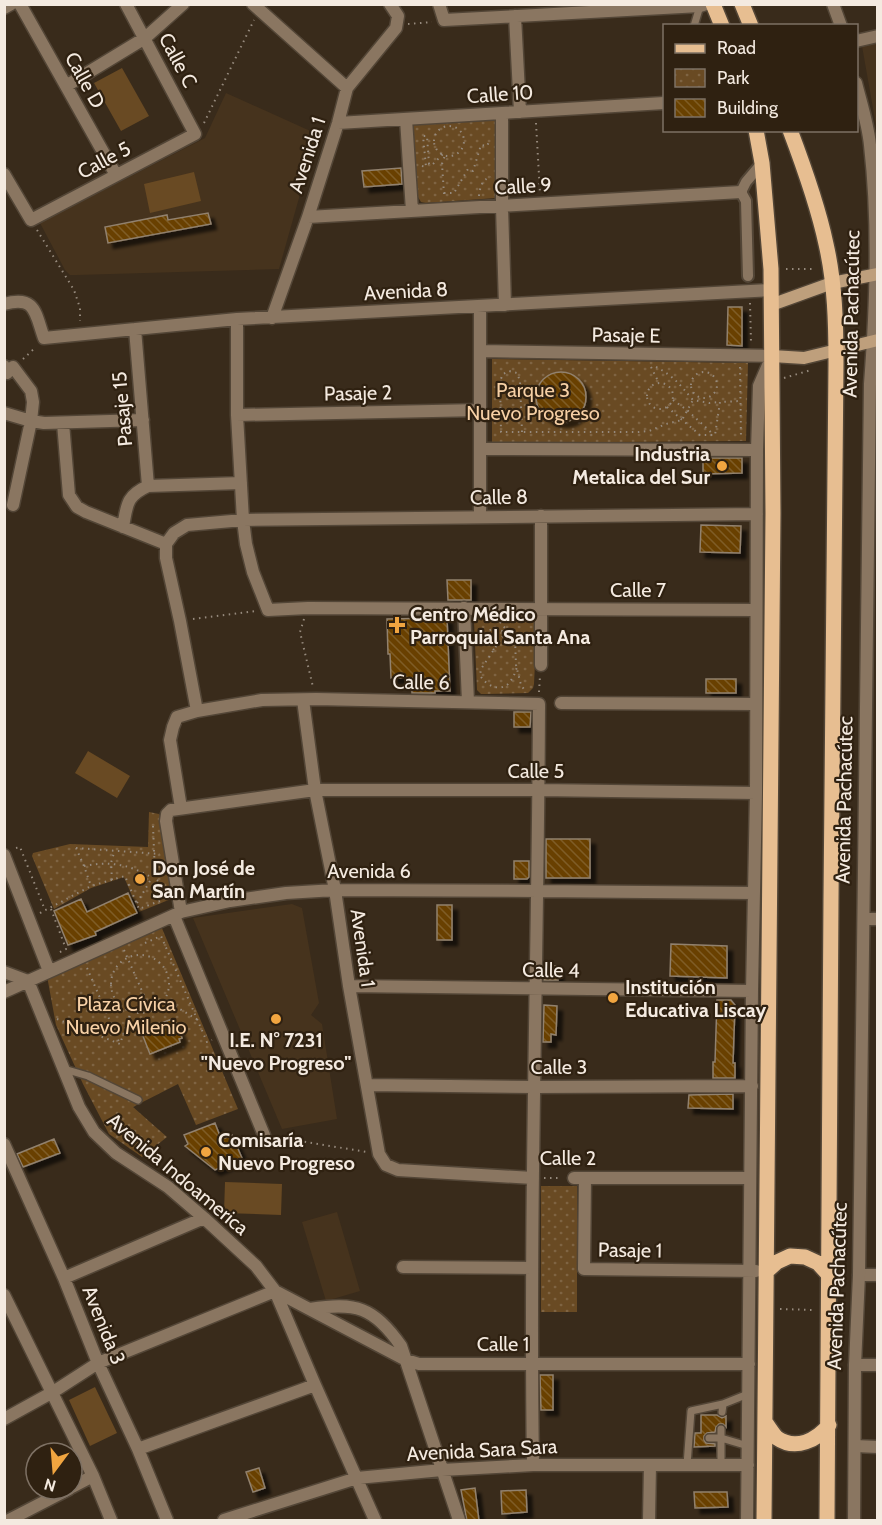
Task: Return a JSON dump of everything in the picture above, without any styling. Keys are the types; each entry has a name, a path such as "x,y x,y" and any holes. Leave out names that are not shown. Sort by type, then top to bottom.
{"main road":[{"path":"742,4 750,24"},
{"path":"706,5 720,24"},
{"path":"756,132 762,163 771,269 773,513 764,1521"},
{"name":"Avenida Pachacútec","path":"791,132 827,245 835,316 836,351 827,1521"},
{"path":"771,298 831,276 876,275"},
{"path":"772,356 804,358 875,340"},
{"path":"766,1271 777,1262 790,1256 805,1257 818,1263 828,1274"},
{"path":"765,1422 777,1437 788,1442 800,1443 822,1434 829,1425"}],"street":[{"path":"4,8 10,4"},
{"name":"Calle D","path":"20,4 116,175"},
{"name":"Calle C","path":"126,4 195,134"},
{"path":"66,86 145,38 183,4"},
{"path":"390,4 398,20"},
{"path":"439,4 444,20 706,5"},
{"path":"833,4 840,24"},
{"path":"256,7 347,88"},
{"path":"514,16 520,112"},
{"name":"Avenida 1","path":"272,318 308,217 347,88 396,28 398,20"},
{"path":"858,41 878,36"},
{"name":"Avenida Pachacútec","path":"854,1521 855,1365 859,1275 873,528 870,384 875,340 876,275 870,144 858,92"},
{"name":"Calle 10","path":"338,123 663,103"},
{"path":"502,113 505,305"},
{"path":"406,119 412,211"},
{"name":"Calle 5","path":"31,220 195,134"},
{"path":"748,276 746,201 741,192 746,182 762,163"},
{"path":"4,174 31,220"},
{"name":"Calle 9","path":"308,217 741,192"},
{"name":"Avenida 8","path":"44,338 237,319 749,292 771,298"},
{"path":"4,304 17,301 28,303 34,310 44,338"},
{"path":"480,307 480,517"},
{"path":"237,319 237,415 243,520 253,572 268,610"},
{"name":"Pasaje 15","path":"135,329 148,486"},
{"name":"Pasaje E","path":"480,351 746,359 772,356"},
{"path":"747,1521 756,793 757,450 759,386 772,356"},
{"path":"8,368 31,391 33,402 13,505"},
{"path":"870,384 878,373"},
{"name":"Pasaje 2","path":"237,415 480,410"},
{"path":"4,413 31,421 63,423 143,420"},
{"path":"63,423 69,495 76,507 166,544 166,558 197,711 177,717 170,740 181,808 171,810 167,814 166,821 178,914 223,1036 264,1135"},
{"path":"480,450 757,450"},
{"path":"123,527 128,501 137,490 148,486 241,483"},
{"name":"Calle 8","path":"166,544 174,533 188,525 243,520 757,514"},
{"path":"541,516 541,664"},
{"path":"464,608 468,702"},
{"name":"Calle 7","path":"268,610 487,608 756,610"},
{"name":"Calle 6","path":"197,711 262,700 539,704"},
{"name":"Avenida 1","path":"309,700 315,790 335,890 349,986 382,1160"},
{"path":"561,703 756,704"},
{"path":"533,1465 532,1268 539,704"},
{"name":"Calle 5","path":"181,808 315,790 756,793"},
{"path":"9,852 29,919 49,971"},
{"name":"Avenida 6","path":"4,992 178,914 230,900 335,890 753,893"},
{"path":"864,919 878,919"},
{"path":"4,972 28,981"},
{"name":"Avenida Indoamerica","path":"28,981 80,1107 94,1132 116,1153 168,1187 204,1218 256,1266 275,1291 375,1521"},
{"name":"Calle 4","path":"349,986 752,991"},
{"name":"Calle 3","path":"367,1084 534,1087 752,1086"},
{"name":"Avenida 3","path":"4,1144 64,1278 98,1364 138,1449 167,1521"},
{"name":"Calle 2","path":"382,1160 398,1170 533,1178"},
{"name":"Pasaje 1","path":"579,1178 584,1269 766,1271"},
{"name":"Calle 2","path":"579,1178 750,1178"},
{"path":"64,1278 204,1218"},
{"path":"404,1267 532,1268"},
{"path":"859,1275 878,1275"},
{"path":"4,1419 98,1364 275,1291"},
{"name":"Calle 1","path":"275,1291 406,1360 419,1364 748,1364"},
{"path":"4,1295 93,1476 111,1521"},
{"path":"310,1309 330,1306 360,1308 389,1329 401,1346 459,1521"},
{"path":"855,1365 878,1365"},
{"path":"138,1449 315,1385"},
{"path":"855,1446 878,1447"},
{"name":"Avenida Sara Sara","path":"224,1521 357,1478 533,1465 748,1465"},
{"path":"648,1521 650,1465"},
{"path":"84,1481 93,1476"},
{"path":"9,1521 47,1501"}],"lane":[{"path":"695,24 706,5"},
{"path":"64,1069 88,1076 138,1100"},
{"path":"687,1465 691,1438 691,1411 722,1408 748,1394"},
{"path":"721,1429 721,1465"},
{"path":"709,1438 721,1438 748,1446"}],"path":[{"path":"195,134 201,129 256,7"},
{"path":"398,20 408,24 444,20"},
{"path":"535,111 541,204"},
{"path":"419,135 422,166 426,166 423,136 427,136 429,164 432,165 444,155 455,155 462,148 464,138 462,134 454,128 443,128 435,135 435,146 444,155"},
{"path":"444,193 454,193 468,169 473,171 481,145 487,146 492,136"},
{"path":"444,155 442,164 444,200"},
{"path":"479,197 484,181 497,176"},
{"path":"31,220 74,291 80,308 81,334"},
{"path":"771,269 831,276"},
{"path":"741,440 740,401 746,359 749,292"},
{"path":"8,368 35,349 44,338"},
{"path":"659,383 650,366 674,377 693,400 740,401"},
{"path":"772,382 814,369"},
{"path":"522,432 520,381 517,374 509,371 503,374 500,381 501,432 626,433 649,431 666,423 682,420"},
{"path":"702,372 710,374 715,380 716,388 712,395 705,398 696,395 691,389 694,376 702,372"},
{"path":"659,383 671,388 672,400 667,407 658,409 648,401 647,396 650,388 659,383"},
{"path":"684,390 691,389"},
{"path":"705,398 706,402"},
{"path":"672,400 715,435"},
{"path":"682,420 693,400"},
{"path":"715,435 720,402"},
{"path":"667,407 700,435 715,435"},
{"path":"657,428 660,435"},
{"path":"308,608 300,632 309,700"},
{"path":"487,608 512,634 515,640 515,655 521,685 524,692 530,690"},
{"path":"180,621 268,610"},
{"path":"494,650 487,641 486,633 499,629 503,634"},
{"path":"503,634 512,634"},
{"path":"503,634 481,669 480,675 486,683 502,688 511,681 517,666"},
{"path":"539,704 541,664"},
{"path":"477,665 477,676"},
{"path":"153,821 155,874"},
{"path":"9,852 20,847 45,910"},
{"path":"91,886 76,848 164,854"},
{"path":"112,880 111,863 114,852"},
{"path":"84,866 111,863 135,868 149,876"},
{"path":"29,919 91,886 125,876 139,909 170,895"},
{"path":"137,903 150,881"},
{"path":"50,956 66,949 51,908"},
{"path":"143,944 161,936 207,1042 223,1036"},
{"path":"119,940 153,1016"},
{"path":"147,956 159,963 167,974 169,987 164,1000 161,1005 151,1011 131,1012 119,1004 112,993 113,972 127,958 147,956"},
{"path":"87,968 120,1044"},
{"path":"164,1000 198,1020"},
{"path":"40,1012 120,1044"},
{"path":"120,1044 131,1012"},
{"path":"264,1135 382,1160"},
{"name":"Calle 2","path":"533,1178 579,1178"},
{"path":"765,1308 828,1311"}],"shaded area":[{"path":"878,43 877,131 862,46"},
{"path":"226,93 317,134 279,269 70,275 65,270 40,223 205,138"},
{"name":"I.E. N° 7231 \"Nuevo Progreso\"","path":"292,904 302,908 319,1003 311,1015 322,1024 337,1119 282,1129 193,918"},
{"path":"337,1212 360,1291 326,1301 302,1222"}],"green space":[{"path":"122,68 149,116 121,131 94,83"},
{"path":"493,117 498,121 499,195 496,198 421,202 418,197 411,127 418,122"},
{"path":"194,172 201,201 150,213 144,184"},
{"name":"Parque 3 Nuevo Progreso","path":"492,359 748,363 746,441 492,443"},
{"path":"479,615 532,615 537,619 534,684 528,693 481,694 477,690 474,621"},
{"path":"88,751 130,776 117,798 75,773"},
{"path":"149,812 159,814 163,819 171,899 139,912 124,877 91,888 54,909 32,856 33,853 70,844 148,847"},
{"name":"Plaza Cívica Nuevo Milenio","path":"161,926 238,1109 196,1125 178,1084 133,1107 167,1137 142,1157 109,1134 56,1025 47,976"},
{"path":"225,1182 282,1184 281,1215 224,1213"},
{"path":"541,1186 577,1186 577,1312 541,1312"},
{"path":"95,1387 117,1433 90,1446 69,1400"}],"building":[{"path":"401,168 402,184 364,187 362,171"},
{"path":"208,213 211,224 108,243 105,227 167,215 168,220"},
{"path":"728,307 742,307 742,346 727,345"},
{"path":"561,372 570,374 581,383 586,397 584,406 575,417 561,422 552,420 541,411 536,397 538,388 547,377"},
{"name":"Industria Metalica del Sur","path":"703,458 742,458 742,473 703,474"},
{"path":"701,525 741,526 740,553 700,552"},
{"path":"447,580 471,580 471,600 448,600"},
{"path":"447,618 450,691 412,693 412,678 391,678 387,619"},
{"path":"706,679 736,679 736,693 706,693"},
{"path":"514,712 531,712 530,727 514,727"},
{"path":"546,839 590,839 590,878 546,878"},
{"path":"514,861 529,861 527,879 514,879"},
{"path":"128,893 137,913 95,932 96,935 68,945 54,911 81,899 87,912"},
{"path":"437,905 452,905 452,940 437,940"},
{"path":"671,944 727,946 727,978 670,976"},
{"path":"544,966 558,966 558,980 544,980"},
{"path":"717,1000 731,1000 735,1005 733,1063 735,1063 735,1078 713,1078"},
{"path":"544,1005 557,1006 556,1035 551,1034 551,1042 543,1042"},
{"path":"172,1019 182,1038 179,1039 180,1042 150,1054 141,1031"},
{"path":"733,1094 733,1109 688,1108 689,1095"},
{"path":"215,1123 220,1136 224,1135 225,1138 232,1135 242,1158 215,1170 185,1146 188,1144 184,1135"},
{"path":"54,1139 60,1153 23,1167 17,1154"},
{"path":"540,1375 553,1375 553,1410 541,1410"},
{"path":"701,1415 717,1415 722,1418 726,1416 726,1427 719,1424 715,1432 704,1436 706,1443 715,1444 715,1446 694,1447 695,1433 701,1433"},
{"path":"259,1468 265,1488 253,1492 246,1472"},
{"path":"475,1488 479,1521 467,1521 461,1490"},
{"path":"526,1490 527,1512 502,1514 501,1491"},
{"path":"694,1492 727,1492 728,1507 695,1508"}],"place":[{"name":"Industria Metalica del Sur","path":"722,466"},
{"name":"Centro Médico Parroquial Santa Ana","path":"397,625"},
{"name":"Don José de San Martín","path":"140,879"},
{"name":"Institución Educativa Liscay","path":"613,998"},
{"name":"I.E. N° 7231 \"Nuevo Progreso\"","path":"276,1019"},
{"name":"Comisaría Nuevo Progreso","path":"206,1152"}]}
